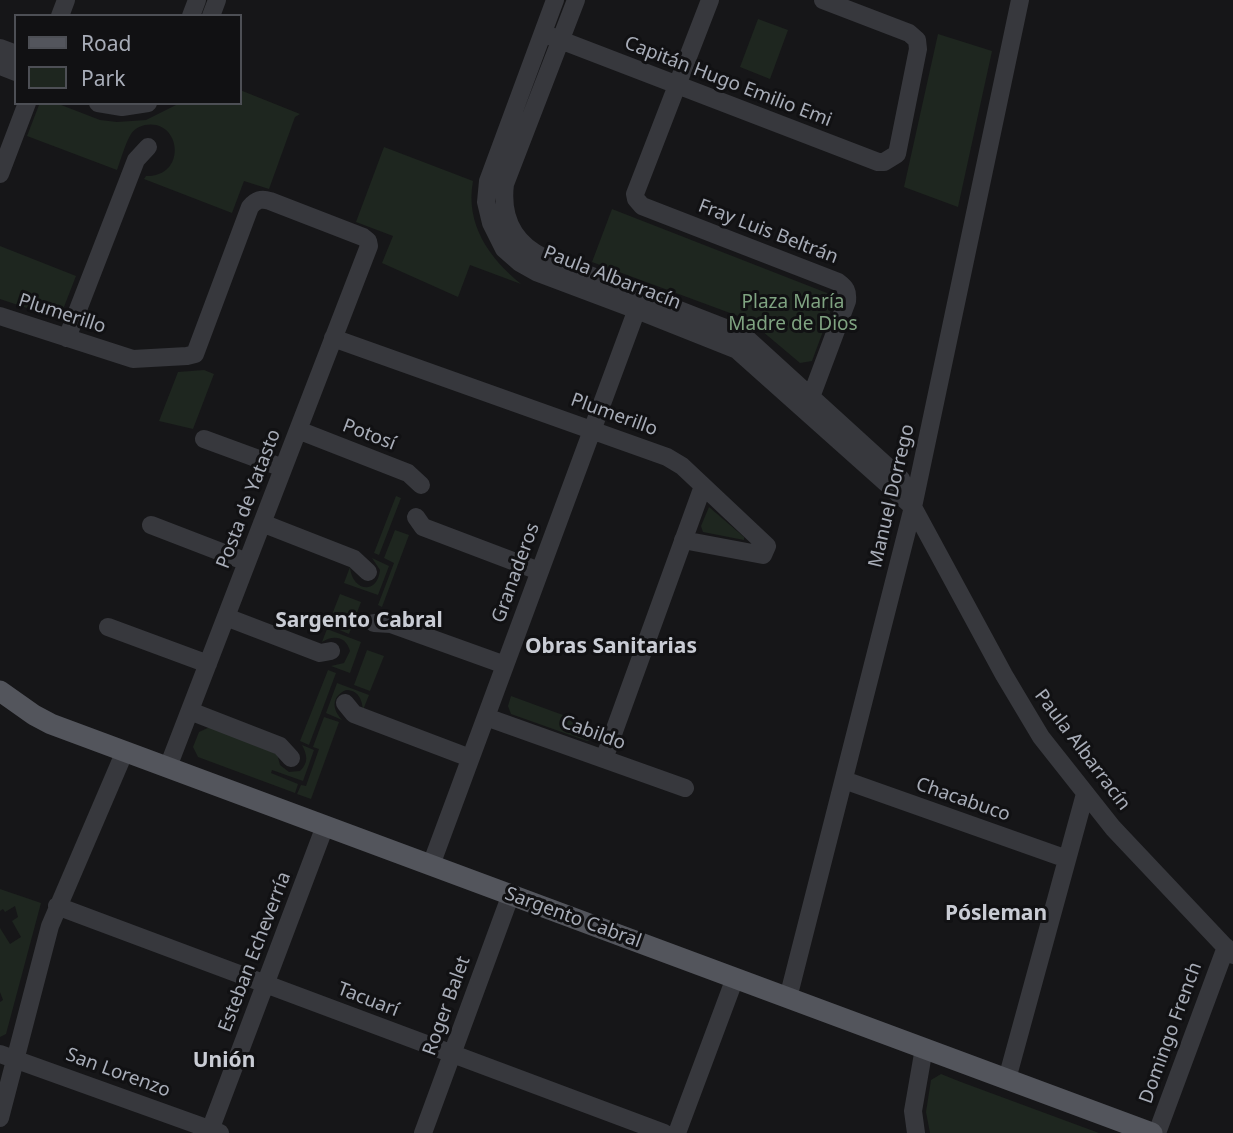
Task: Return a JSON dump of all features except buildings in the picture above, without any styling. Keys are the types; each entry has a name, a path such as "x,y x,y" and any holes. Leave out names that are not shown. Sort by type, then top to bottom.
{"main road":[{"name":"Sargento Cabral","path":"0,691 43,720 1154,1133"}],"street":[{"name":"Paula Albarracín","path":"555,0 488,181 486,202 491,223 504,249 526,267 640,302"},
{"name":"Paula Albarracín","path":"576,0 507,178 504,203 509,223 518,239 533,252 737,350 809,404 913,507 1021,706 1041,737 1085,794 1145,863 1229,951"},
{"path":"677,85 709,0"},
{"name":"Capitán Hugo Emilio Emi","path":"543,33 878,162 884,162 897,154 918,49 917,40 909,33 823,0"},
{"name":"Manuel Dorrego","path":"788,998 913,507 1020,0"},
{"name":"Fray Luis Beltrán","path":"677,85 635,194 636,199 642,206 845,287 848,301 809,404"},
{"path":"0,174 26,105"},
{"path":"110,105 135,105"},
{"path":"67,338 136,160 148,147"},
{"name":"Plumerillo","path":"0,316 133,359 187,356 195,354 250,207 260,199 363,237 369,246"},
{"name":"Posta de Yatasto","path":"168,767 369,246"},
{"name":"Granaderos","path":"431,865 640,302"},
{"name":"Plumerillo","path":"333,338 675,461 767,546 763,555 683,540"},
{"name":"Potosí","path":"298,430 408,473 421,485"},
{"path":"204,439 283,468"},
{"path":"604,759 703,486"},
{"path":"416,517 423,527 539,571"},
{"path":"262,523 354,559 368,572"},
{"path":"150,525 247,562"},
{"path":"226,617 320,653 331,651"},
{"path":"374,623 391,624 505,665"},
{"path":"108,627 208,664"},
{"path":"345,703 354,714 470,758"},
{"path":"190,711 280,746 291,758"},
{"name":"Cabildo","path":"486,717 685,788"},
{"path":"0,1118 8,1057 57,906 125,751"},
{"name":"Chacabuco","path":"844,780 1068,859"},
{"path":"1007,1079 1085,794"},
{"name":"Esteban Echeverría","path":"213,1132 325,825"},
{"name":"Roger Balet","path":"423,1133 511,894"},
{"name":"Tacuarí","path":"57,906 664,1133"},
{"name":"Domingo French","path":"1154,1133 1229,951"},
{"path":"677,1133 735,978"},
{"path":"916,1133 913,1111 924,1048"},
{"name":"San Lorenzo","path":"8,1057 213,1132"}],"green space":[{"path":"758,19 788,30 770,79 740,67"},
{"path":"938,34 992,51 958,207 904,187"},
{"path":"242,91 300,114 295,117 269,189 244,181 232,213 144,179 169,167 174,158 172,138 166,130 157,125 143,125 132,132 117,170 27,136 39,105 61,105 100,120 146,120 176,105 242,105"},
{"path":"384,147 473,181 473,212 482,239 499,263 521,284 470,265 458,297 382,263 393,236 356,222"},
{"name":"Plaza María Madre de Dios","path":"612,209 827,293 832,307 812,361 800,363 749,320 592,262"},
{"path":"0,246 76,276 62,312 51,316 0,299"},
{"path":"204,370 214,374 193,429 159,421 178,372"},
{"path":"396,496 401,498 379,555 374,553"},
{"path":"709,507 744,537 744,540 703,532 701,526"},
{"path":"395,530 409,535 382,607 378,605 394,563 384,558"},
{"path":"372,558 389,566 378,595 344,583 350,567 355,581 360,585 370,587 374,584 380,570"},
{"path":"340,594 361,602 349,634 328,625"},
{"path":"327,629 361,642 350,673 331,666 344,663 350,651 339,638 322,642"},
{"path":"367,650 384,656 370,691 354,685"},
{"path":"328,670 336,673 309,745 300,741"},
{"path":"337,683 369,695 363,710 359,696 346,690 338,696 335,704 336,712 342,720 326,713"},
{"path":"511,696 601,729 598,737 587,741 511,714 508,706"},
{"path":"324,717 339,722 311,799 297,794 301,785 306,786 319,749 313,747"},
{"path":"210,727 277,754 280,765 289,772 300,771 305,765 306,755 302,745 314,750 303,781 272,770 271,773 298,784 295,793 198,757 193,747 199,732"},
{"path":"0,889 41,903 6,1034 0,1037 0,1002 3,1000 0,992 0,928 10,944 21,937 12,921 18,917 15,906 5,912 3,909 0,911"},
{"path":"941,1074 1099,1133 930,1133 926,1112 931,1080"}],"district":[{"name":"Sargento Cabral","path":"359,621"},
{"name":"Obras Sanitarias","path":"611,647"},
{"name":"Pósleman","path":"996,914"},
{"name":"Unión","path":"224,1061"}]}
